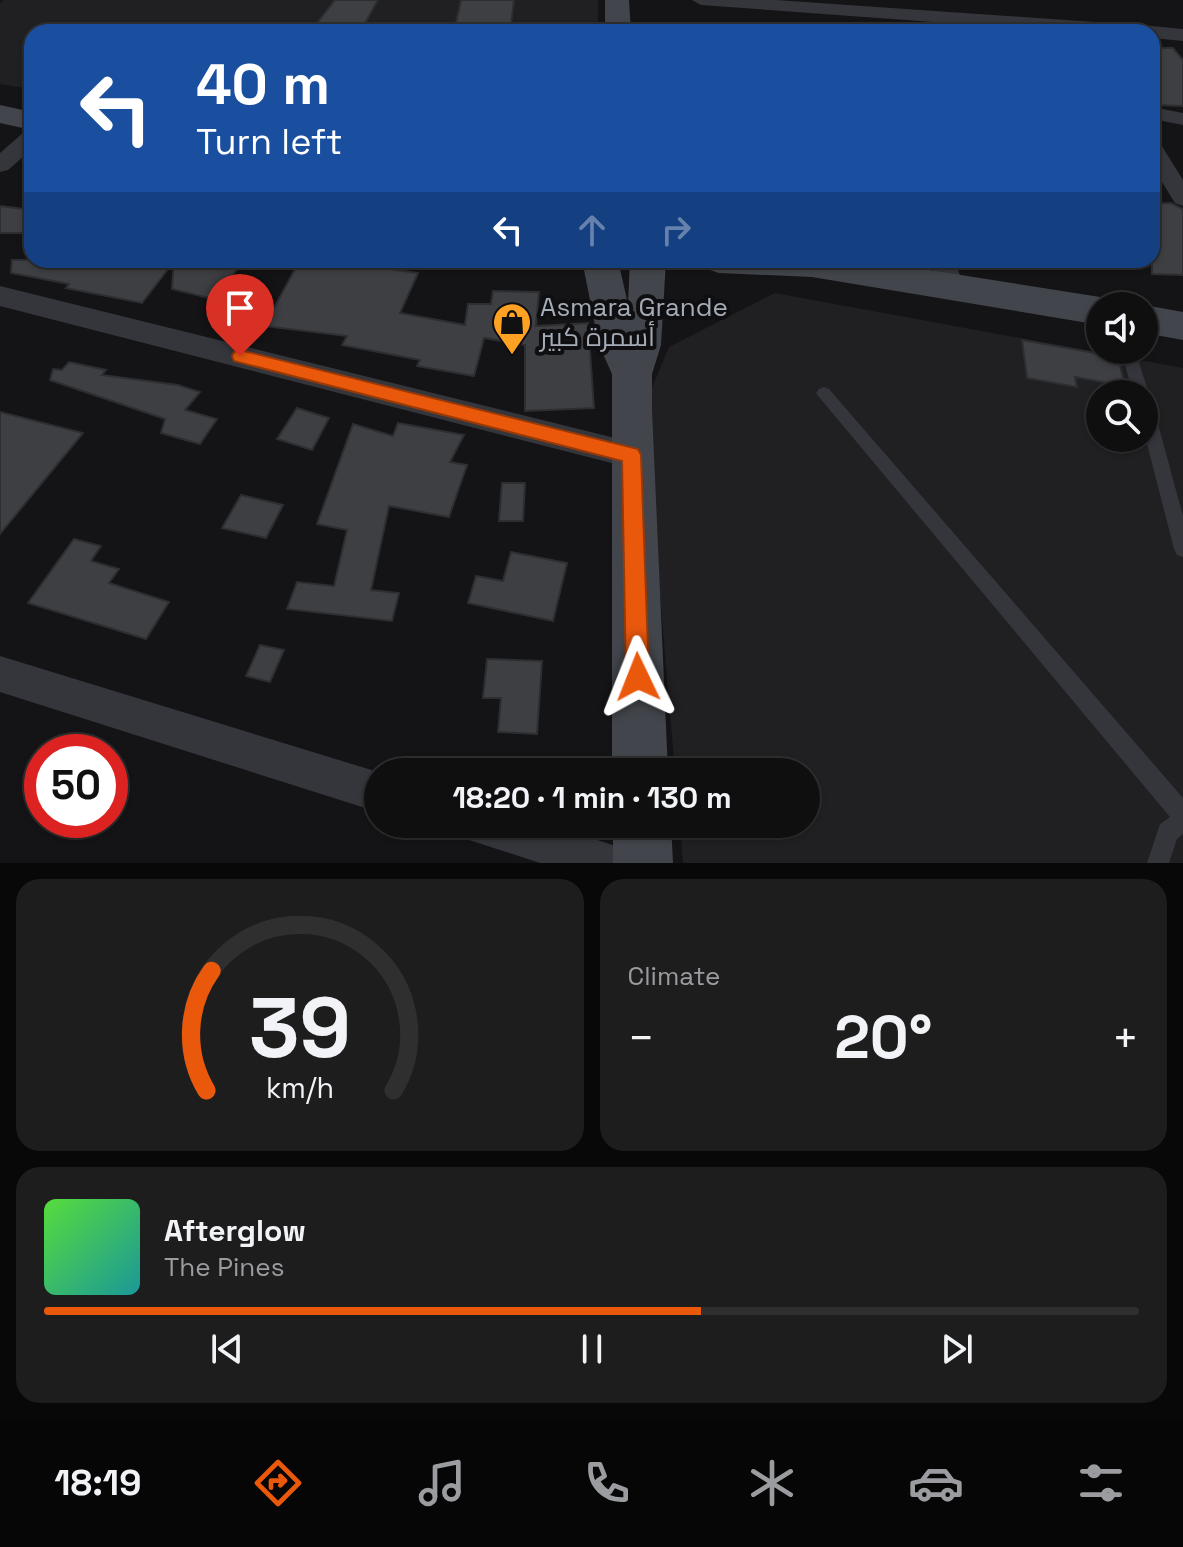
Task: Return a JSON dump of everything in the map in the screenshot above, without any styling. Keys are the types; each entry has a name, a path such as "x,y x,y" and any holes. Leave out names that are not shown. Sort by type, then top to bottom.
{"main road":[{"path":"617,0 618,24"},
{"path":"0,114 24,119"},
{"path":"602,268 618,345 632,374"},
{"path":"640,758 631,455 632,374 642,345 648,268"},
{"path":"882,268 946,273 1086,308"},
{"path":"1158,322 1183,326"},
{"path":"642,838 643,863"}],"street":[{"path":"701,0 840,4 1034,24"},
{"path":"1017,0 1019,22"},
{"path":"840,4 848,24"},
{"path":"1160,33 1183,35"},
{"path":"1160,115 1183,119"},
{"path":"0,165 24,144"},
{"path":"1160,161 1183,198"},
{"path":"0,296 631,455"},
{"path":"0,674 364,788"},
{"path":"526,838 607,863"}],"lane":[{"path":"824,393 1183,818 1168,832 1158,863"},
{"path":"1157,452 1183,549"}],"shaded area":[{"path":"4,0 598,0 598,24 24,24 24,88 0,84 0,3"},
{"path":"775,293 1086,350 1086,364 1158,363 1183,368 1183,863 683,863 681,838 820,838 820,758 674,758 644,407 669,347"}],"building":[{"path":"335,0 378,0 364,24 316,24"},
{"path":"461,0 514,0 511,24 456,24"},
{"path":"1160,48 1173,48 1183,60 1183,106 1160,105"},
{"path":"1171,203 1183,209 1183,275 1152,274 1152,268 1160,268 1160,204"},
{"path":"0,206 24,209 24,233 0,233"},
{"path":"12,260 24,260 24,268 168,269 142,303 11,273"},
{"path":"173,268 238,268 213,299 172,289"},
{"path":"296,268 382,268 418,273 400,313 465,325 468,304 491,304 493,291 539,292 536,326 588,323 594,408 525,411 525,345 484,338 474,376 417,366 420,360 342,345 347,336 264,326"},
{"path":"1022,340 1086,351 1086,364 1120,364 1124,380 1075,377 1077,387 1027,378"},
{"path":"69,362 106,370 102,375 178,385 200,392 185,410 217,419 200,444 161,433 165,419 50,380 53,369 62,370"},
{"path":"297,408 329,418 312,450 277,439"},
{"path":"0,412 83,433 0,534"},
{"path":"398,423 464,435 450,462 467,465 449,517 389,506 371,590 399,593 392,621 287,609 297,582 334,586 347,530 317,524 353,424 393,436"},
{"path":"502,483 525,483 523,521 499,521"},
{"path":"241,495 283,505 266,538 222,528"},
{"path":"74,539 101,546 91,561 119,569 109,583 169,602 146,639 28,603"},
{"path":"511,552 567,563 553,621 468,603 476,576 503,581"},
{"path":"260,645 284,650 270,682 246,676"},
{"path":"487,659 542,661 537,734 498,732 501,698 483,698"}],"place":[{"name":"Asmara Grande أسمرة كبير","path":"512,356"}],"route":[{"path":"240,356 631,455 638,677"}]}
